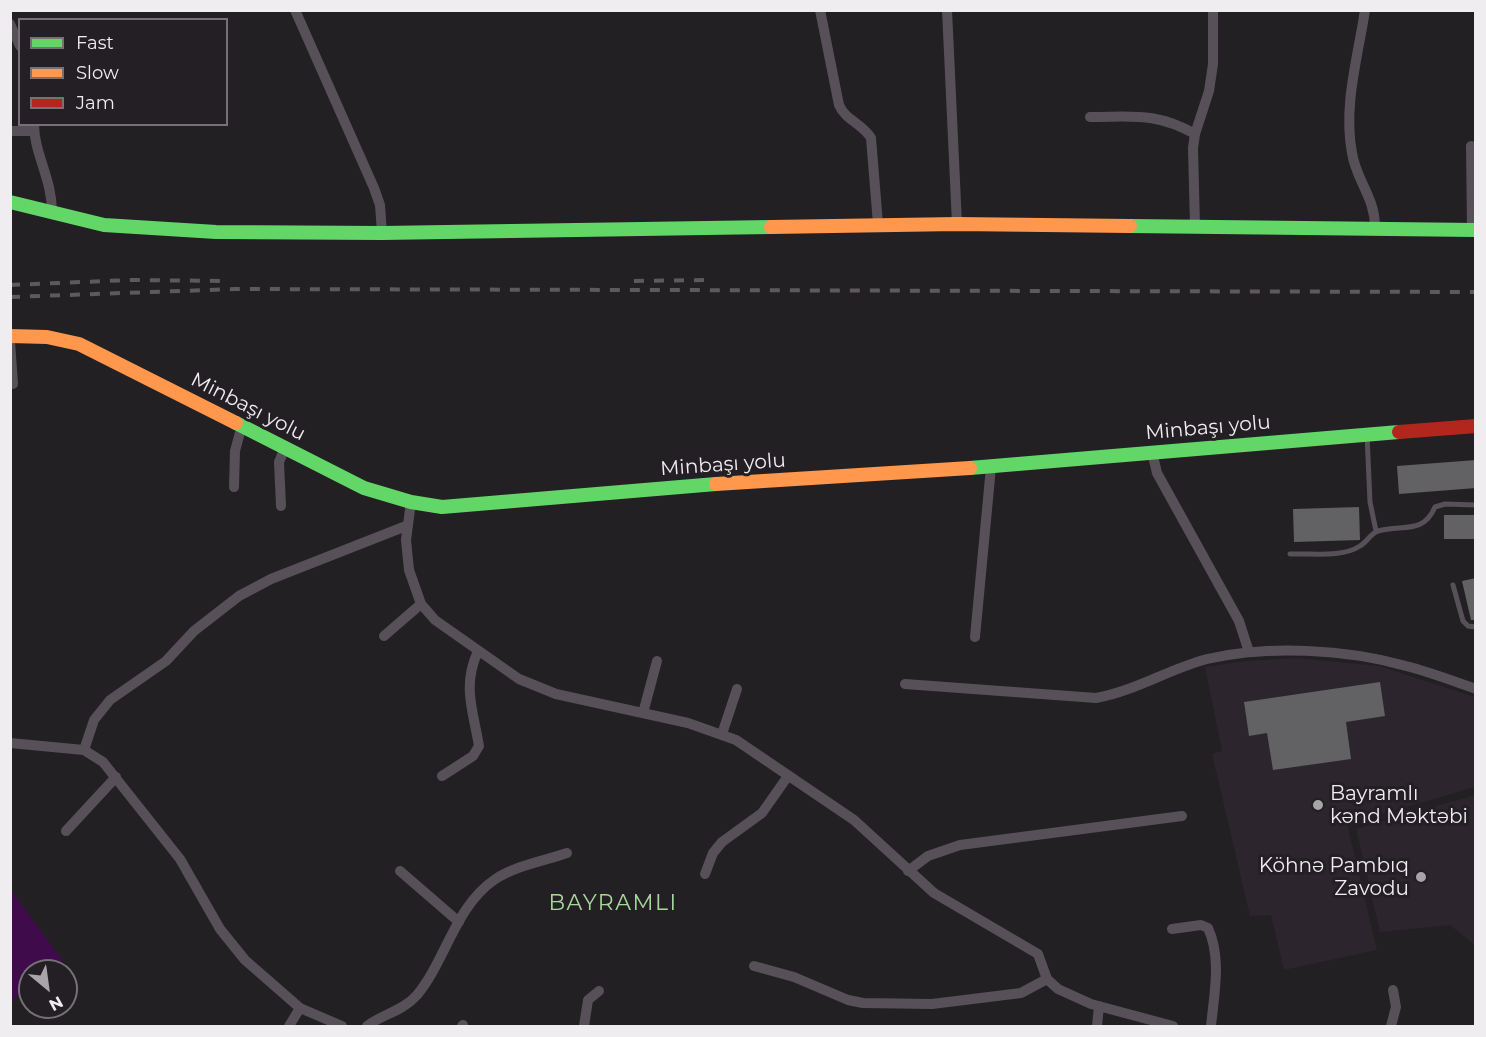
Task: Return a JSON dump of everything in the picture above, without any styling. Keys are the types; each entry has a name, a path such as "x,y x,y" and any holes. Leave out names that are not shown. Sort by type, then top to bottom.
{"street":[{"path":"296,10 339,113 374,188 380,205 382,233"},
{"path":"820,10 843,116 866,129 871,138 878,224"},
{"path":"947,10 957,224"},
{"path":"1195,226 1195,134 1209,91 1213,64 1213,10"},
{"path":"1365,10 1348,116 1352,157 1375,212 1375,227"},
{"path":"10,24 18,42"},
{"path":"1090,117 1153,117 1172,121 1195,134"},
{"path":"10,131 34,128 51,186 52,212"},
{"path":"10,202 104,225 144,230 382,233 878,224 1375,227 1474,230 1471,146"},
{"name":"Minbaşı yolu","path":"10,336 47,337 79,344 364,488 411,502 442,507 476,506 641,489 991,467 1476,426"},
{"path":"10,341 13,384"},
{"path":"234,487 235,451 242,425"},
{"path":"281,506 279,462 285,448"},
{"path":"1152,452 1157,473 1239,621 1249,652"},
{"path":"975,637 991,467"},
{"path":"411,502 406,526 409,570 421,604 435,620 478,651 535,687 722,734 748,747 854,820 908,871 953,905 1038,954 1047,979 1058,989 1099,1006 1173,1026"},
{"path":"84,750 94,720 110,700 166,662 195,631 239,596 271,579 406,526"},
{"path":"384,636 421,604"},
{"path":"442,776 473,756 479,746 468,686 470,668 478,651"},
{"path":"905,684 1096,698 1113,695 1190,664 1249,652 1343,653 1406,666 1476,689"},
{"path":"643,713 657,661"},
{"path":"722,734 737,690"},
{"path":"10,743 84,750 103,762 180,859 220,929 245,960 300,1008 342,1026"},
{"path":"705,874 713,853 722,842 762,813 788,776"},
{"path":"66,831 116,777"},
{"path":"908,871 928,856 960,845 1182,816"},
{"path":"367,1026 377,1018 402,1008 416,996 459,922 494,880 567,853"},
{"path":"400,871 459,922"},
{"path":"1172,929 1201,925 1208,928 1212,936 1216,974 1211,1026"},
{"path":"754,966 794,977 848,1000 863,1003 932,1004 1021,993 1047,979"},
{"path":"1391,1026 1395,1007 1393,990"},
{"path":"584,1026 588,1000 598,991"},
{"path":"1097,1026 1099,1006"},
{"path":"289,1026 300,1008"}],"lane":[{"path":"1367,434 1370,502 1376,531"},
{"path":"1290,554 1346,552 1361,546 1376,531 1421,524 1430,519 1436,507 1444,504 1476,505"},
{"path":"1453,585 1463,621 1468,626 1476,627"}],"shaded area":[{"name":"Bayramlı kənd Məktəbi","path":"1298,658 1379,666 1475,697 1475,787 1347,824 1377,950 1284,970 1271,915 1250,916 1212,754 1222,751 1205,667 1245,661"},
{"name":"Köhnə Pambıq Zavodu","path":"1475,795 1475,945 1450,925 1380,932 1356,829"},
{"path":"11,890 62,959 18,959 18,995 11,1001"}],"building":[{"path":"1476,460 1476,488 1399,494 1397,466"},
{"path":"1359,507 1360,540 1294,542 1293,509"},
{"path":"1444,515 1476,515 1476,539 1444,539"},
{"path":"1476,578 1476,620 1471,620 1462,581"},
{"path":"1380,682 1385,716 1346,722 1351,759 1273,770 1267,733 1249,736 1244,702"}],"railway":[{"path":"10,285 130,280 226,281"},
{"path":"634,281 708,280"},
{"path":"10,297 236,289 1476,292"}],"traffic: fast":[{"path":"10,202 104,225 216,232 382,233 771,227"},
{"path":"1130,226 1476,230"},
{"path":"236,423 364,488 411,502 442,507 716,484"},
{"path":"970,468 1399,432"}],"traffic: slow":[{"path":"771,227 957,224 1130,226"},
{"path":"10,336 47,337 79,344 236,423"},
{"path":"716,484 970,468"}],"traffic: jam":[{"path":"1399,432 1476,426"}],"place":[{"name":"Bayramlı kənd Məktəbi","path":"1318,805"},
{"name":"Köhnə Pambıq Zavodu","path":"1421,877"}],"district":[{"name":"BAYRAMLI","path":"613,904"}]}
